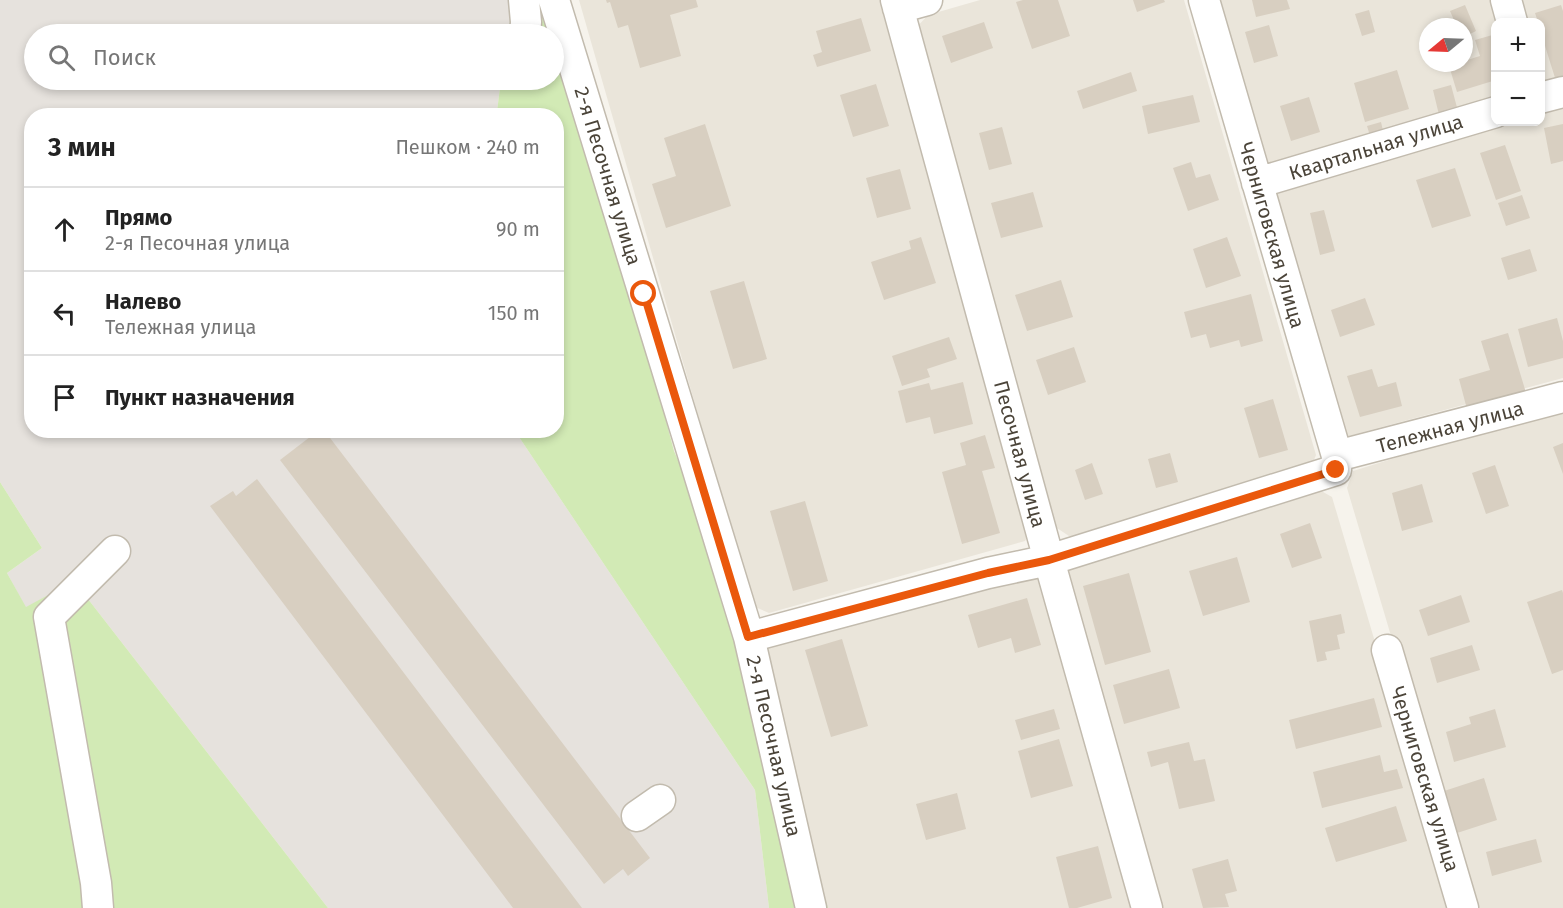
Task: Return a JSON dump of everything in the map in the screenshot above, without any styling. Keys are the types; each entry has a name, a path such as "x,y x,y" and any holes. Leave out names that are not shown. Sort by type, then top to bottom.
{"street":[{"path":"524,0 526,24"},
{"name":"2-я Песочная улица","path":"554,0 561,24"},
{"path":"897,4 927,0"},
{"name":"Черниговская улица","path":"1204,0 1336,463"},
{"path":"1506,0 1511,18"},
{"name":"Песочная улица","path":"897,4 1147,908"},
{"name":"2-я Песочная улица","path":"564,33 748,637 811,908"},
{"path":"1545,97 1563,92"},
{"name":"Квартальная улица","path":"1257,183 1491,113"},
{"name":"Тележная улица","path":"748,637 988,573 1049,560 1336,463 1563,397"},
{"path":"99,908 49,617 115,551"},
{"name":"Черниговская улица","path":"1387,650 1463,908"}],"shaded area":[{"path":"0,0 509,0 512,9 510,24 24,24 24,90 500,90 497,108 24,108 24,438 520,438 755,790 769,908 328,908 74,581 26,608 7,573 42,548 0,482"},
{"path":"579,0 882,0 1032,528 1025,541 769,613 753,606"},
{"path":"980,0 1184,0 1316,455 1309,472 1072,538 1051,524 915,29 928,15"},
{"path":"1215,0 1499,0 1504,18 1491,18 1491,107 1281,166 1262,163"},
{"path":"1521,0 1563,0 1563,86 1545,85 1545,18 1526,18"},
{"path":"1563,105 1563,378 1345,437 1273,198 1281,187 1492,126 1545,126 1545,110"},
{"path":"1563,406 1563,908 1472,908 1347,488 1353,471"},
{"path":"1316,488 1332,497 1454,908 1163,908 1065,572 1072,562"},
{"path":"1036,567 1136,908 828,908 789,779 766,644"}],"green space":[{"path":"509,0 546,0 553,24 510,24 512,9"},
{"path":"564,61 627,274 674,451 698,507 789,779 828,908 769,908 755,790 520,438 564,438 564,108 497,108 500,90 564,90"},
{"path":"0,482 42,548 7,573 26,607 74,581 328,908 0,908"}],"building":[{"path":"606,0 696,0 698,7 670,15 681,56 640,68 628,25 618,28 610,2 607,3"},
{"path":"1058,0 1070,36 1032,49 1016,2"},
{"path":"1133,0 1164,0 1165,2 1137,12"},
{"path":"1252,0 1287,0 1290,9 1256,17"},
{"path":"1465,5 1470,18 1453,18 1450,11"},
{"path":"1561,5 1563,11 1563,78 1556,81 1545,46 1545,18 1537,18 1535,13"},
{"path":"1369,10 1375,32 1362,36 1355,14"},
{"path":"861,18 871,51 817,67 813,55 822,52 816,31"},
{"path":"984,22 993,48 951,63 942,36"},
{"path":"1269,25 1278,56 1254,63 1245,32"},
{"path":"1491,35 1491,82 1457,92 1451,72 1473,72 1473,58 1480,56 1475,40"},
{"path":"1397,70 1409,109 1365,122 1354,83"},
{"path":"1131,72 1137,91 1083,109 1077,91"},
{"path":"876,84 889,126 853,137 840,95"},
{"path":"1451,85 1459,115 1440,119 1433,90"},
{"path":"1193,95 1200,122 1148,134 1142,106"},
{"path":"1309,97 1320,132 1291,141 1280,106"},
{"path":"1381,122 1384,135 1371,139 1367,126"},
{"path":"705,124 731,206 666,228 652,184 676,176 664,138"},
{"path":"1563,124 1563,161 1551,164 1544,128"},
{"path":"1002,127 1012,164 989,170 979,133"},
{"path":"1505,145 1521,191 1496,200 1480,153"},
{"path":"1191,162 1196,178 1210,174 1219,200 1188,211 1173,168"},
{"path":"1455,168 1471,216 1432,228 1416,180"},
{"path":"900,169 911,209 877,218 866,178"},
{"path":"1033,192 1043,227 1001,238 991,203"},
{"path":"1522,195 1530,218 1506,226 1498,203"},
{"path":"1324,210 1335,251 1320,255 1310,213"},
{"path":"921,237 936,283 884,300 871,262 911,249 909,241"},
{"path":"1227,237 1241,276 1206,288 1193,249"},
{"path":"1530,249 1537,271 1508,280 1501,258"},
{"path":"1061,280 1073,317 1027,331 1015,295"},
{"path":"744,281 767,359 733,369 710,291"},
{"path":"1251,294 1263,341 1241,347 1239,340 1210,348 1206,334 1191,338 1184,312"},
{"path":"1365,298 1375,325 1340,337 1331,310"},
{"path":"1557,318 1563,341 1563,358 1528,367 1518,329"},
{"path":"1508,333 1527,396 1468,413 1459,379 1490,370 1481,341"},
{"path":"949,337 957,359 927,369 930,377 902,386 892,356"},
{"path":"1074,347 1086,382 1048,395 1036,360"},
{"path":"1372,369 1378,387 1396,382 1402,406 1360,417 1347,376"},
{"path":"963,382 973,424 934,434 930,417 906,423 898,391 929,383 931,390"},
{"path":"1273,399 1288,450 1259,458 1244,408"},
{"path":"985,435 995,468 982,471 1000,533 962,544 942,472 966,465 960,443"},
{"path":"309,438 330,438 650,858 628,876 623,869 604,884 280,460"},
{"path":"1563,443 1563,474 1553,447"},
{"path":"1170,453 1178,482 1156,488 1148,459"},
{"path":"1092,463 1103,494 1085,500 1075,470"},
{"path":"1495,465 1509,506 1486,514 1472,473"},
{"path":"257,479 582,908 513,908 210,506 233,491 236,496"},
{"path":"1422,484 1433,522 1402,531 1392,493"},
{"path":"805,501 828,581 793,591 770,511"},
{"path":"1310,523 1322,558 1292,568 1280,534"},
{"path":"1237,557 1250,602 1203,616 1189,571"},
{"path":"1129,573 1151,652 1105,665 1083,586"},
{"path":"1562,590 1563,670 1552,674 1527,602"},
{"path":"1461,595 1470,622 1428,636 1419,610"},
{"path":"1027,598 1041,645 1015,653 1011,638 978,648 968,615"},
{"path":"1341,614 1345,633 1337,635 1340,649 1325,652 1327,660 1317,662 1309,621"},
{"path":"842,639 868,726 831,737 805,650"},
{"path":"1472,645 1480,670 1437,683 1430,658"},
{"path":"1169,669 1180,708 1124,724 1113,685"},
{"path":"1374,698 1382,727 1296,749 1289,720"},
{"path":"1054,709 1060,729 1021,740 1015,720"},
{"path":"1495,709 1506,747 1454,762 1446,732 1471,724 1469,717"},
{"path":"1059,739 1073,786 1031,798 1018,751"},
{"path":"1189,742 1194,761 1205,759 1215,801 1179,809 1168,762 1151,767 1147,752"},
{"path":"1380,755 1384,772 1397,769 1403,788 1322,808 1313,772"},
{"path":"1484,778 1497,820 1454,834 1441,792"},
{"path":"957,793 966,829 926,840 916,804"},
{"path":"1396,806 1407,841 1336,862 1325,828"},
{"path":"1536,839 1542,862 1492,876 1486,852"},
{"path":"1098,846 1112,898 1077,908 1069,908 1056,857"},
{"path":"1228,859 1237,891 1225,894 1229,907 1203,908 1192,869"}],"route":[{"path":"644,294 748,637 988,573 1049,560 1336,470"}]}
